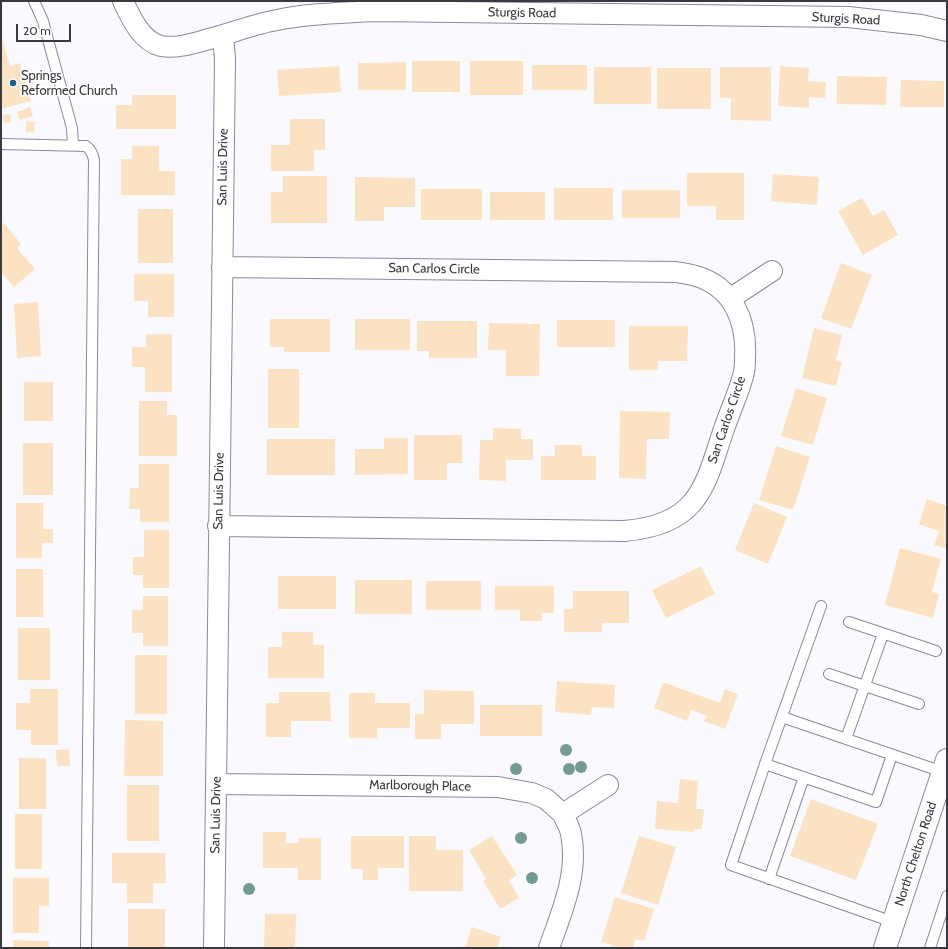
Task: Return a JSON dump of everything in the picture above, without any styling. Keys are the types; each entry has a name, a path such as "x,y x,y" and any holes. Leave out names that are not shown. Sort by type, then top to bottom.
{"street":[{"name":"Sturgis Road","path":"123,1 140,31 150,41 161,46 191,44 275,20 300,16 374,11 761,9 921,25 947,31"},
{"name":"San Luis Drive","path":"214,948 218,526 225,59 223,35"},
{"name":"San Carlos Circle","path":"218,526 624,531 644,529 661,524 679,515 692,504 705,482 744,371 746,343 741,317 731,298 715,285 697,276 676,272 222,266"},
{"path":"731,298 772,271"},
{"name":"North Chelton Road","path":"885,948 945,766"},
{"name":"Marlborough Place","path":"216,784 498,787 532,793 546,799 562,814"},
{"path":"549,948 571,879 573,854 571,832 562,814 608,785"}],"lane":[{"path":"34,1 43,21 72,128 73,145"},
{"path":"1,144 86,146 93,154 94,160 86,948"},
{"path":"821,606 731,865 894,922"},
{"path":"849,622 936,651"},
{"path":"846,739 866,686 883,634"},
{"path":"829,674 919,704"},
{"path":"782,717 892,756 945,766"},
{"path":"765,764 876,802 892,756"},
{"path":"770,879 804,777"},
{"path":"930,948 947,896"}],"building":[{"name":"Springs Reformed Church","path":"1,35 10,66 20,63 31,101 1,109"},
{"path":"412,61 460,61 460,92 412,92"},
{"path":"470,61 523,61 523,95 470,95"},
{"path":"406,62 406,90 358,90 358,63"},
{"path":"532,65 587,65 587,90 532,90"},
{"path":"339,66 341,92 279,96 277,70"},
{"path":"780,66 809,68 808,81 826,82 825,98 809,97 809,108 778,106"},
{"path":"594,67 651,67 651,104 594,104"},
{"path":"720,67 771,67 771,121 731,120 731,98 720,98"},
{"path":"657,68 711,68 711,109 657,109"},
{"path":"837,76 887,77 886,105 837,104"},
{"path":"901,80 944,81 944,107 900,107"},
{"path":"132,95 176,95 176,129 116,129 116,105 132,105"},
{"path":"30,107 33,116 20,120 17,112"},
{"path":"10,114 11,122 4,123 2,115"},
{"path":"290,119 325,119 325,150 314,150 314,171 271,171 271,145 290,145"},
{"path":"26,121 35,122 34,132 26,132"},
{"path":"132,146 159,146 159,171 175,171 175,195 121,195 121,159 132,159"},
{"path":"687,173 744,173 744,220 716,220 716,206 687,206"},
{"path":"773,174 819,177 817,205 771,201"},
{"path":"283,176 327,176 327,223 271,223 271,192 283,192"},
{"path":"355,177 415,178 415,207 384,207 384,221 355,221"},
{"path":"554,188 613,188 613,220 554,220"},
{"path":"421,189 482,189 482,220 421,220"},
{"path":"622,190 680,190 680,218 622,218"},
{"path":"490,192 545,192 545,220 490,220"},
{"path":"862,198 873,216 884,210 898,235 863,255 838,211"},
{"path":"138,209 173,209 173,263 138,263"},
{"path":"4,223 21,244 17,248 35,269 14,287 1,272 1,226"},
{"path":"841,263 872,275 851,329 821,318"},
{"path":"134,274 174,274 174,317 148,317 148,301 134,301"},
{"path":"38,302 41,356 17,358 14,304"},
{"path":"270,319 330,319 330,352 284,352 284,347 270,347"},
{"path":"355,319 410,319 410,350 355,350"},
{"path":"557,320 615,320 615,347 557,347"},
{"path":"417,321 477,321 477,358 429,358 429,351 417,351"},
{"path":"489,323 540,324 539,376 506,376 506,350 488,350"},
{"path":"629,326 688,326 687,361 658,361 658,370 629,370"},
{"path":"814,328 842,335 836,360 842,362 836,386 802,378"},
{"path":"146,334 172,334 172,392 145,392 145,367 132,367 132,347 146,347"},
{"path":"268,369 299,369 299,428 268,428"},
{"path":"24,382 53,382 53,421 24,421"},
{"path":"796,388 827,398 813,445 781,436"},
{"path":"139,401 167,401 167,415 177,415 177,456 139,456"},
{"path":"620,411 670,412 669,439 647,439 646,479 619,478"},
{"path":"493,428 521,429 521,439 533,439 533,460 506,460 506,481 479,480 480,440 493,440"},
{"path":"414,435 462,435 462,463 447,463 447,480 414,480"},
{"path":"384,438 408,438 408,474 355,475 355,449 384,449"},
{"path":"267,439 335,439 335,475 267,475"},
{"path":"23,443 53,443 53,495 23,495"},
{"path":"555,445 582,445 582,456 596,456 596,480 541,480 541,456 555,456"},
{"path":"776,446 810,457 793,510 759,500"},
{"path":"139,464 169,464 169,522 140,522 140,509 129,509 130,488 139,488"},
{"path":"927,499 947,506 947,549 934,545 939,531 919,524"},
{"path":"16,503 43,503 43,529 53,529 53,543 42,543 42,558 16,558"},
{"path":"754,503 787,517 768,564 735,550"},
{"path":"144,530 169,530 169,588 143,588 143,575 133,575 133,557 144,557"},
{"path":"900,548 941,559 932,592 939,594 933,618 885,605"},
{"path":"701,566 715,594 666,618 652,590"},
{"path":"16,569 43,569 43,617 16,617"},
{"path":"278,576 336,576 336,609 278,609"},
{"path":"355,580 412,580 412,614 355,614"},
{"path":"426,581 481,581 481,610 426,610"},
{"path":"495,586 554,586 554,613 542,613 542,621 520,621 520,610 495,610"},
{"path":"573,591 629,591 629,623 602,623 602,632 564,632 564,609 573,609"},
{"path":"143,596 168,596 168,646 143,646 143,633 132,633 132,610 143,610"},
{"path":"18,628 50,628 50,680 18,680"},
{"path":"282,632 313,632 313,645 324,645 324,678 268,678 268,647 282,647"},
{"path":"135,655 167,655 167,714 135,714"},
{"path":"557,681 615,685 614,708 592,707 591,715 555,712"},
{"path":"663,682 720,703 725,689 738,694 725,729 704,721 707,716 691,710 687,721 654,708"},
{"path":"30,689 58,689 58,745 31,745 31,730 16,730 16,703 30,703"},
{"path":"424,690 474,691 474,724 441,724 441,739 415,739 415,714 424,714"},
{"path":"279,692 330,692 331,721 291,721 291,737 266,737 266,703 279,703"},
{"path":"349,693 375,693 375,703 410,703 410,728 377,728 377,738 349,738"},
{"path":"480,705 542,705 542,736 480,736"},
{"path":"125,720 163,721 163,776 124,776"},
{"path":"69,749 70,766 57,766 56,750"},
{"path":"19,758 46,758 46,809 19,809"},
{"path":"680,779 698,781 696,809 704,809 702,829 694,829 694,832 655,829 657,801 678,803"},
{"path":"127,785 159,785 159,841 127,841"},
{"path":"811,799 878,824 856,880 790,856"},
{"path":"15,814 42,814 42,869 15,869"},
{"path":"263,832 286,832 286,843 299,843 299,838 321,838 321,880 298,880 298,868 263,868"},
{"path":"351,836 404,836 404,868 378,868 378,880 363,880 363,869 351,869"},
{"path":"409,836 436,836 436,850 463,850 463,891 409,891"},
{"path":"492,836 517,875 509,880 519,898 500,909 483,881 486,879 469,850"},
{"path":"639,836 676,847 658,905 621,893"},
{"path":"112,853 165,853 166,883 153,883 153,903 127,903 127,883 112,883"},
{"path":"13,878 49,878 49,906 39,906 39,933 13,933"},
{"path":"615,897 654,909 644,941 635,939 633,948 611,948 612,945 601,942"},
{"path":"128,909 165,909 165,948 128,948"},
{"path":"265,914 296,914 295,948 264,948"},
{"path":"472,927 501,937 497,948 465,948"},
{"path":"13,940 49,941 49,948 13,948"}],"place":[{"name":"Springs Reformed Church","path":"13,83"}]}
